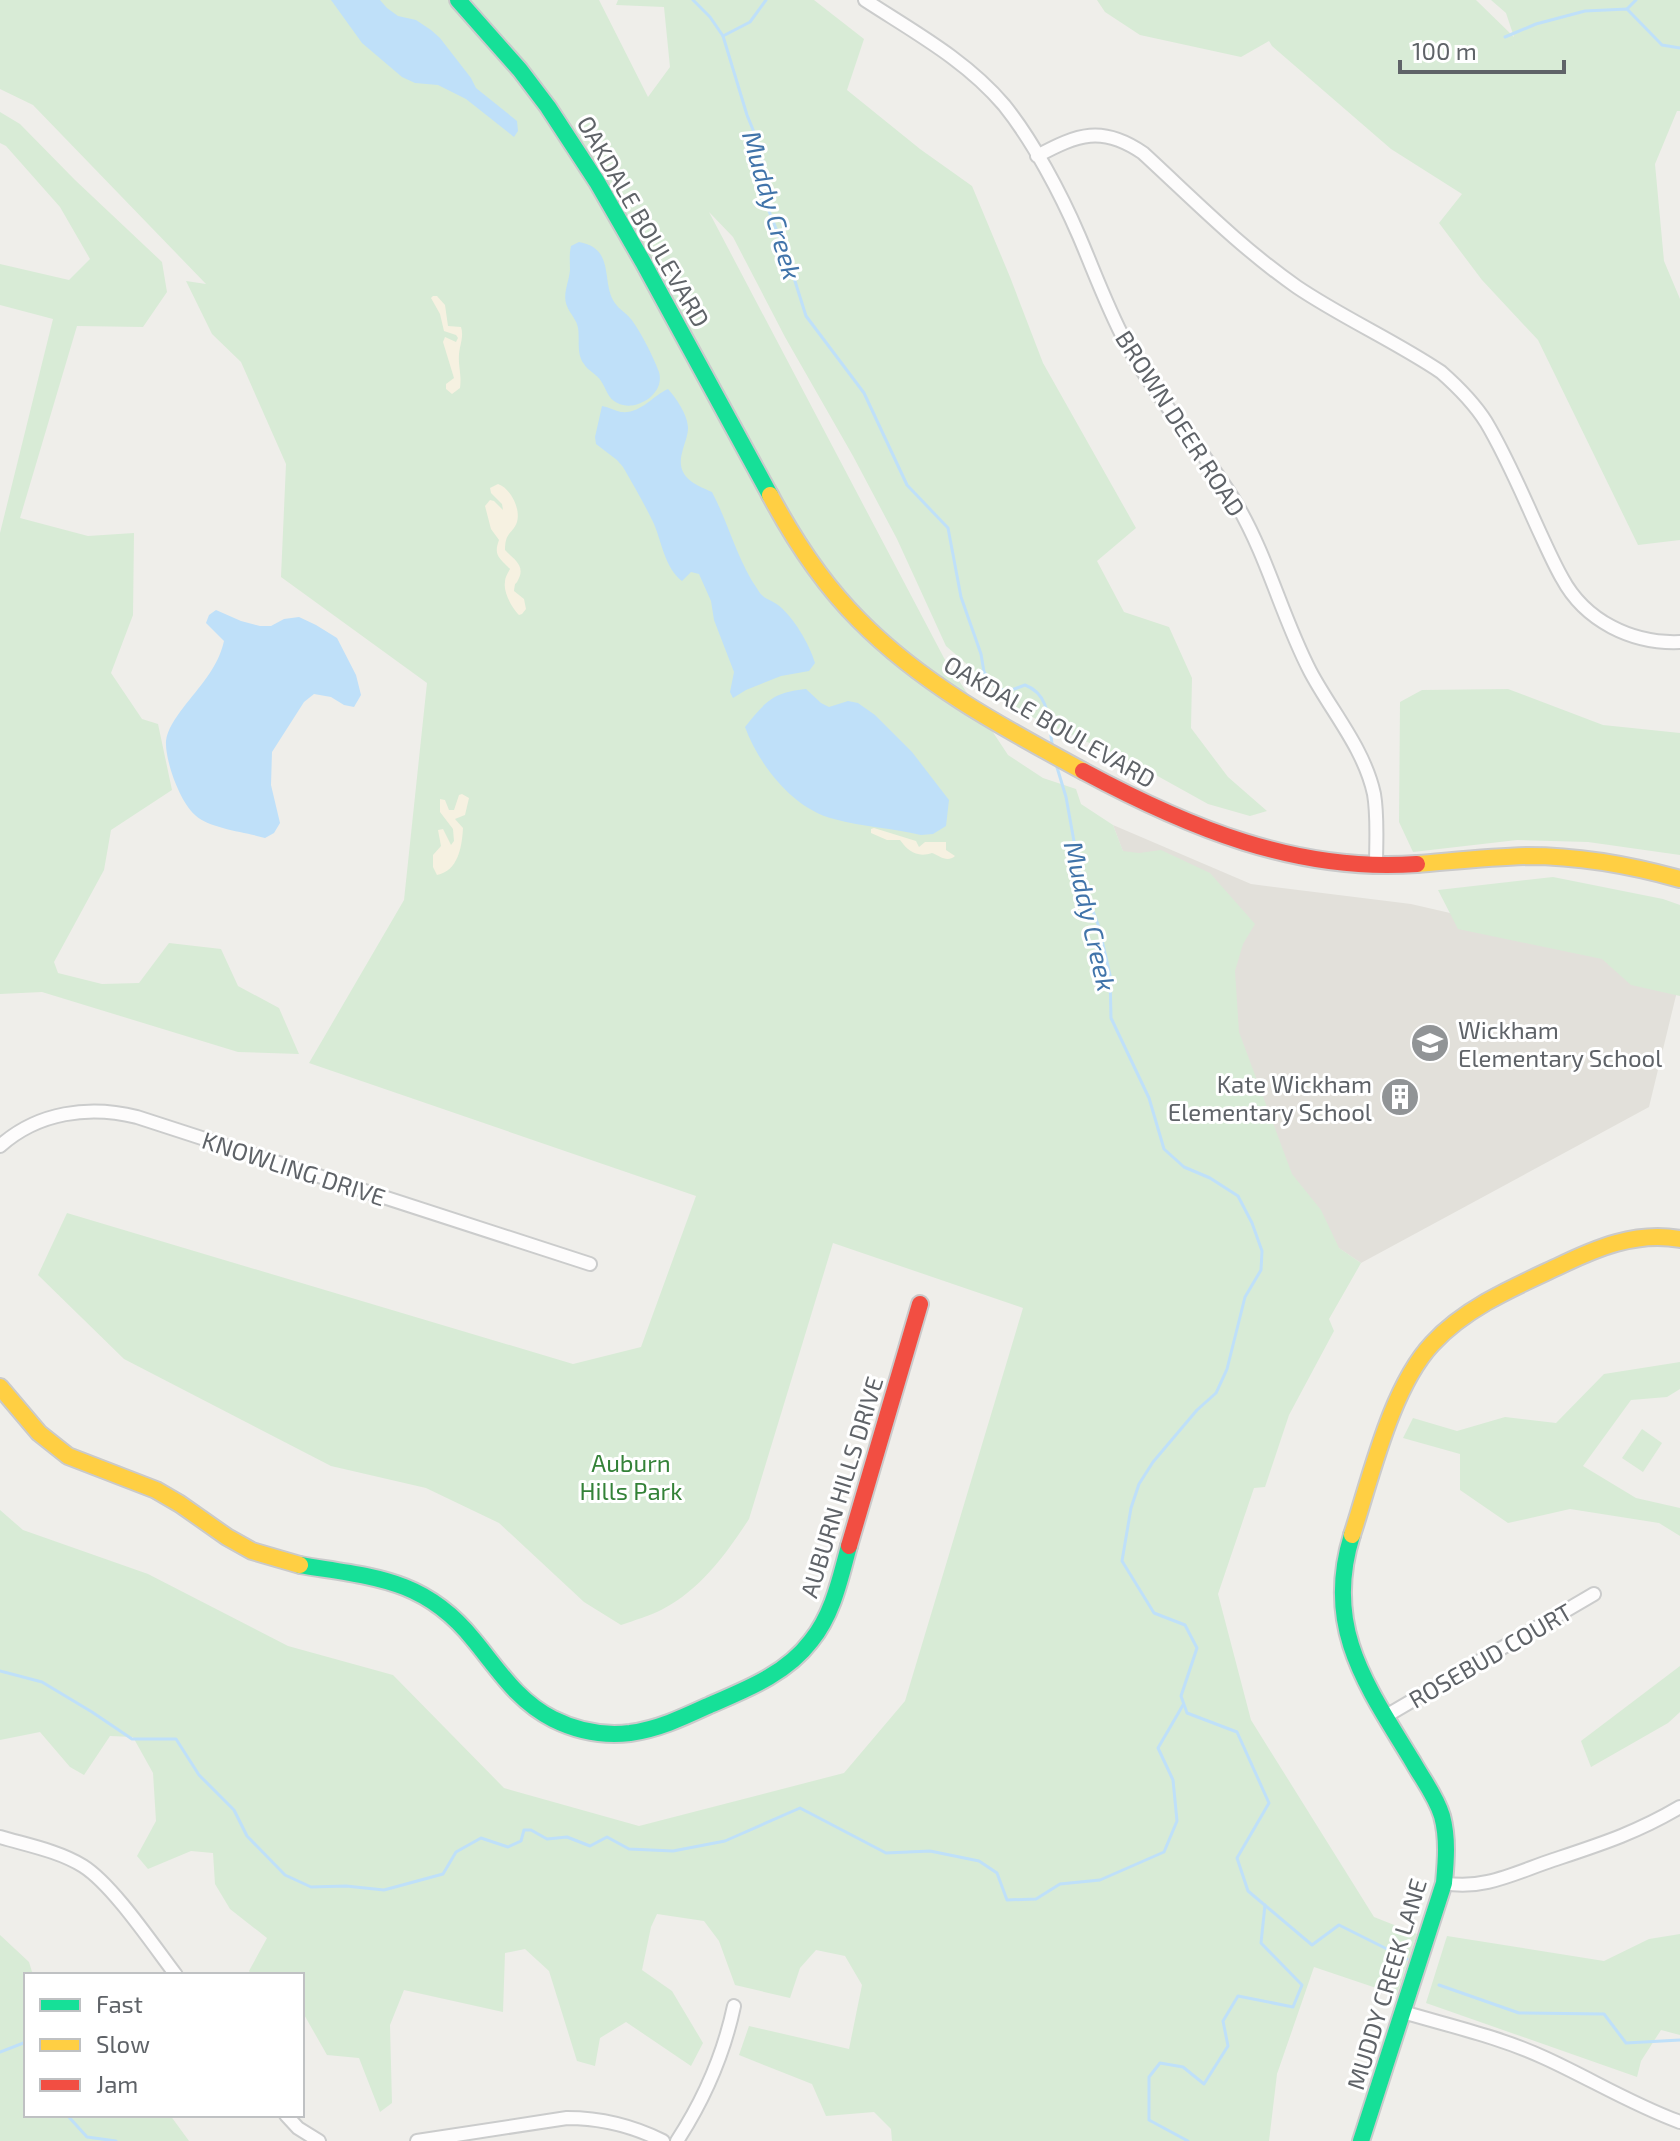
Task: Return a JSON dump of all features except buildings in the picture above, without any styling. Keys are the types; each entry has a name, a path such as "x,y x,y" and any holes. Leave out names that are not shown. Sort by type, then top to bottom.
{"street":[{"name":"OAKDALE BOULEVARD","path":"458,0 533,86 590,167 804,553 868,630 947,693 1158,811 1222,838 1290,856 1376,866 1552,856 1609,862 1680,879"},
{"name":"BROWN DEER ROAD","path":"865,0 949,55 985,85 1021,129 1037,156 1064,203 1136,360 1238,507 1268,567 1310,671 1360,755 1375,803 1376,866"},
{"path":"1037,156 1064,141 1089,135 1115,138 1130,144 1274,270 1441,372 1456,385 1485,421 1562,578 1580,603 1607,625 1623,633 1652,641 1680,642"},
{"name":"KNOWLING DRIVE","path":"0,1146 19,1132 58,1115 96,1110 118,1112 590,1264"},
{"name":"MUDDY CREEK LANE","path":"1361,2141 1444,1883 1447,1848 1441,1813 1361,1674 1345,1635 1342,1613 1342,1573 1346,1555 1393,1408 1412,1371 1444,1332 1479,1306 1519,1284 1610,1244 1641,1238 1680,1239"},
{"name":"AUBURN HILLS DRIVE","path":"0,1387 32,1427 67,1455 159,1491 246,1549 275,1559 389,1581 428,1597 462,1624 509,1686 535,1709 560,1723 580,1729 608,1734 632,1733 665,1725 768,1679 802,1653 822,1627 833,1602 920,1304"},
{"name":"ROSEBUD COURT","path":"1386,1716 1594,1594"},
{"path":"1444,1883 1471,1886 1499,1879 1624,1837 1680,1807"},
{"path":"0,1837 83,1866 105,1885 174,1973"},
{"path":"677,2141 718,2060 734,2006"},
{"path":"1403,2012 1502,2041 1543,2057 1653,2112 1680,2122"},
{"path":"288,2117 298,2128 319,2141"},
{"path":"417,2141 460,2138 567,2118 617,2123 663,2141"}],"shaded area":[{"name":"Wickham Elementary School","path":"1113,825 1251,884 1411,904 1680,966 1680,979 1649,1107 1361,1263 1249,1188"}],"green space":[{"name":"Auburn Hills Park","path":"0,0 599,0 648,97 670,67 664,7 616,5 618,0 814,0 864,39 847,90 972,186 1043,363 1136,528 1097,561 1124,612 1169,627 1192,678 1191,728 1228,777 1267,811 1250,816 1208,804 1136,764 1023,713 946,646 897,539 853,456 785,337 733,237 709,212 944,658 1008,755 1043,778 1076,789 1081,804 1113,825 1123,851 1139,853 1161,850 1210,873 1255,924 1243,944 1235,971 1239,1032 1292,1174 1321,1210 1339,1248 1361,1263 1329,1319 1334,1331 1289,1415 1265,1487 1254,1488 1218,1594 1251,1720 1374,1917 1417,1934 1397,1995 1314,1967 1277,2074 1269,2141 892,2141 891,2129 874,2112 826,2116 812,2084 739,2055 749,2026 849,2049 862,1985 845,1956 816,1950 800,1968 790,1998 735,1985 719,1941 704,1921 657,1914 651,1927 642,1970 672,1991 703,2043 691,2066 626,2022 600,2038 595,2066 577,2061 549,1971 525,1949 505,1953 503,2012 404,1990 390,2025 392,2103 380,2112 359,2058 327,2055 304,2015 304,1973 249,1971 267,1938 230,1909 215,1884 213,1853 191,1851 148,1869 137,1856 156,1821 153,1773 133,1737 110,1736 84,1775 70,1767 40,1732 0,1740 0,1510 23,1530 148,1574 288,1646 393,1675 504,1788 639,1826 844,1773 905,1701 1023,1308 833,1243 749,1519 722,1558 677,1601 621,1625 584,1602 499,1523 426,1488 331,1466 124,1359 38,1275 67,1213 573,1364 641,1347 696,1196 309,1063 404,900 427,683 281,577 286,464 241,362 212,334 186,281 206,284 33,105 0,89"},
{"path":"1097,0 1476,0 1514,37 1506,13 1491,0 1680,0 1680,111 1677,111 1655,164 1664,261 1680,299 1680,540 1638,545 1538,340 1482,280 1439,223 1462,194 1391,149 1269,41 1241,57 1140,35 1105,12"},
{"path":"0,112 20,124 162,262 167,292 143,327 77,326 20,518 88,536 134,533 133,615 111,673 142,719 158,724 172,790 111,830 104,870 54,962 58,973 102,984 139,983 169,943 221,949 238,986 279,1008 299,1054 238,1052 42,992 0,994 0,533 53,319 0,305 0,264 69,280 90,259 60,207 0,143"},
{"path":"1508,689 1603,725 1680,733 1680,855 1588,842 1517,840 1413,852 1399,822 1400,702 1422,690"},
{"path":"1553,877 1680,905 1680,996 1631,985 1602,959 1458,929 1438,890"},
{"path":"1680,1362 1680,1389 1667,1397 1631,1400 1583,1466 1636,1498 1680,1508 1680,1536 1659,1523 1570,1509 1508,1523 1460,1490 1460,1454 1403,1438 1413,1418 1457,1431 1505,1417 1556,1423 1604,1374"},
{"path":"1642,1429 1662,1443 1643,1472 1622,1458"},
{"path":"1680,1666 1680,1712 1668,1723 1591,1767 1581,1741"},
{"path":"1680,1934 1680,2035 1661,2030 1641,2061 1637,2077 1426,2003 1447,1936 1604,1961 1649,1939"},
{"path":"0,1935 29,1962 32,1973 24,1973 24,2117 171,2117 189,2141 0,2141"}],"sand":[{"path":"433,296 445,305 448,326 461,327 462,331 460,388 452,394 446,389 446,384 454,378 443,342 445,337 456,342 458,338 444,331 440,314 431,298"},
{"path":"498,484 510,494 518,517 505,550 520,569 514,591 524,599 526,609 519,615 507,595 505,580 510,569 497,553 499,540 491,529 485,506 490,500 503,510 490,488"},
{"path":"462,794 469,798 465,815 455,819 463,828 460,850 450,869 437,875 433,855 441,846 438,830 443,829 451,845 454,841 453,829 440,812 440,799 445,800 449,810 454,810"},
{"path":"874,828 916,841 919,847 925,842 946,842 946,850 955,856 946,859 932,853 917,854 900,840 887,840 871,833"}],"water":[{"path":"331,0 380,0 398,16 416,20 431,30 476,88 517,121 518,131 514,137 466,99 438,85 415,83 402,77 362,43"},
{"path":"579,242 590,245 602,257 613,300 638,329 659,372 660,380 653,395 638,404 621,405 614,401 582,360 579,332 565,297 571,246"},
{"path":"668,389 681,407 687,423 681,468 693,482 712,492 751,578 762,595 784,610 795,623 815,663 809,671 781,676 733,698 730,692 734,672 699,574 691,572 682,581 676,576 651,517 623,467 596,444 602,406 628,412"},
{"path":"216,610 260,626 271,626 284,619 299,617 316,625 337,638 356,675 361,695 354,707 331,697 314,694 304,702 272,752 271,785 280,823 274,833 265,838 219,827 195,815 174,781 168,759 166,741 170,728 207,677 221,651 224,641 206,623 209,615"},
{"path":"806,689 829,707 848,701 858,703 875,715 912,752 949,800 946,826 933,834 921,835 834,819 805,806 779,784 759,756 745,727 758,711 777,696"}],"waterway":[{"name":"Muddy Creek","path":"693,0 723,36 756,137 767,179 769,211 806,316 864,393 907,485 948,528 961,597 981,654 984,672 994,685 1006,692 1025,685 1040,696 1047,712 1053,749"},
{"path":"723,36 750,22 766,0"},
{"path":"1627,9 1636,0"},
{"path":"1505,37 1536,24 1585,11 1627,9 1662,45 1680,48"},
{"name":"Muddy Creek","path":"1056,764 1066,797 1081,880 1099,927 1110,975 1111,1018 1149,1098 1164,1149 1184,1167 1210,1178 1238,1196 1262,1251 1261,1270 1245,1297 1227,1369 1216,1393 1197,1410 1153,1462 1139,1484 1131,1508 1122,1561 1154,1613 1185,1625 1197,1648 1181,1696 1187,1713 1237,1732 1269,1803 1237,1858 1248,1891 1312,1945 1339,1925 1407,1959"},
{"path":"0,1671 42,1682 132,1739 176,1739 199,1775 234,1810 247,1836 285,1875 311,1887 346,1886 384,1890 443,1874 456,1852 481,1838 508,1847 521,1841 524,1830 531,1830 547,1839 567,1837 590,1846 607,1837 629,1849 673,1851 725,1841 800,1808 886,1853 930,1851 979,1861 997,1873 1007,1900 1036,1899 1060,1884 1100,1880 1164,1852 1177,1821 1173,1780 1158,1748 1183,1705"},
{"name":"Muddy Creek","path":"1188,2141 1149,2120 1149,2077 1160,2063 1183,2067 1204,2084 1228,2046 1223,2021 1238,1996 1293,2007 1302,1985 1261,1943 1265,1905"},
{"path":"1439,1985 1519,2013 1604,2014 1626,2043 1680,2040"},
{"path":"0,2052 24,2043"},
{"path":"69,2117 87,2137 116,2141"}],"traffic: fast":[{"path":"458,0 520,70 597,182 770,495"},
{"path":"1352,1535 1344,1568 1343,1599 1346,1628 1354,1655 1380,1708 1436,1802 1444,1824 1446,1850 1444,1883 1361,2141"},
{"path":"300,1565 373,1578 416,1592 454,1619 509,1684 540,1712 581,1729 620,1734 651,1729 681,1718 752,1686 790,1663 819,1631 835,1596 849,1546"}],"traffic: slow":[{"path":"770,495 821,576 859,620 884,643 965,704 1083,771"},
{"path":"1417,864 1547,856 1605,862 1680,879"},
{"path":"1352,1535 1394,1408 1418,1362 1445,1331 1491,1300 1586,1253 1632,1239 1680,1239"},
{"path":"0,1387 39,1433 68,1456 156,1490 252,1551 300,1565"}],"traffic: jam":[{"path":"1083,771 1162,810 1244,842 1329,861 1372,865 1417,864"},
{"path":"849,1546 920,1304"}],"place":[{"name":"Wickham Elementary School","path":"1430,1043"},
{"name":"Kate Wickham Elementary School","path":"1400,1097"}]}
